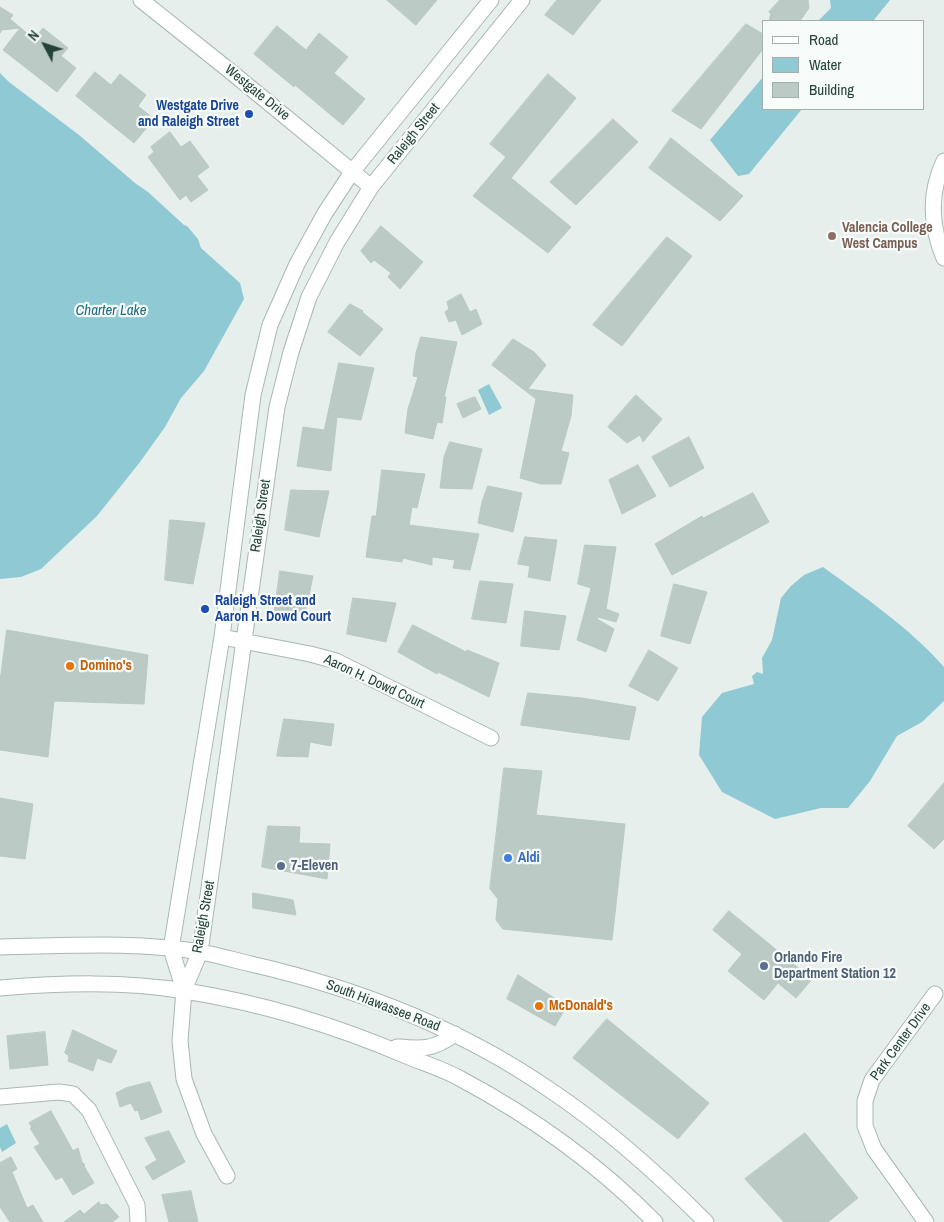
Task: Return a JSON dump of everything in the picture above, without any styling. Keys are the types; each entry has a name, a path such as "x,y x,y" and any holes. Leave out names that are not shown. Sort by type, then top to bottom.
{"street":[{"name":"Westgate Drive","path":"141,0 371,187"},
{"name":"Raleigh Street","path":"184,990 172,949 222,638 253,395 270,326 298,264 325,213 352,172 491,0"},
{"name":"Raleigh Street","path":"184,990 200,952 277,407 308,297 337,242 371,187 522,0"},
{"path":"944,161 938,175 932,210 944,258"},
{"name":"Aaron H. Dowd Court","path":"222,638 244,640 336,661 491,738"},
{"name":"South Hiawassee Road","path":"0,947 116,944 200,952 336,986 398,1009 455,1034 535,1080 587,1117 636,1156 706,1222"},
{"path":"0,988 54,984 116,984 184,990 252,1004 315,1020 460,1078 520,1114 575,1152 628,1194 656,1222"},
{"path":"184,990 180,1041 184,1079 204,1134 227,1176"},
{"name":"Park Center Drive","path":"923,1221 874,1149 865,1126 865,1101 872,1080 935,994"},
{"path":"386,1047 423,1049 442,1044 455,1034"},
{"path":"0,1097 59,1092 73,1094 90,1110 137,1205 138,1222"}],"water":[{"path":"830,0 890,0 874,20 819,20 831,8"},
{"name":"Charter Lake","path":"0,73 9,82 79,135 187,226 198,239 201,248 240,283 244,299 204,371 181,398 165,427 140,462 97,516 41,569 21,577 0,579"},
{"path":"762,78 762,110 801,110 749,174 738,176 710,140"},
{"path":"489,384 502,408 489,415 478,390"},
{"path":"823,567 902,626 944,667 944,701 922,722 897,736 870,781 848,808 821,808 775,819 722,792 699,755 702,717 722,693 754,684 752,676 757,672 763,674 762,658 772,640 781,598 804,575"},
{"path":"7,1124 16,1143 2,1152 0,1147 0,1128"}],"building":[{"path":"387,0 437,0 416,25"},
{"path":"557,0 601,0 573,35 545,15"},
{"path":"780,0 808,0 809,8 801,20 769,20 771,13 769,12"},
{"path":"0,7 13,15 10,19 34,39 43,28 68,48 61,56 76,68 57,92 3,50 20,28 2,30 0,33"},
{"path":"746,24 762,33 762,50 701,129 672,111"},
{"path":"277,26 306,50 319,33 348,57 334,73 365,99 343,125 254,54"},
{"path":"95,72 111,85 120,74 146,95 138,106 154,119 134,143 76,96"},
{"path":"548,74 576,98 511,178 571,227 548,253 473,196 506,157 490,144"},
{"path":"613,119 638,142 576,205 550,182"},
{"path":"170,132 181,147 190,141 209,167 197,176 208,190 191,202 186,195 180,200 148,157 154,152 151,147"},
{"path":"671,138 743,196 720,221 649,168"},
{"path":"381,226 423,262 400,289 388,277 391,273 374,260 371,263 361,251"},
{"path":"667,237 692,256 622,346 593,325"},
{"path":"461,294 470,312 476,309 482,324 462,335 456,320 449,322 445,312 449,309 447,302"},
{"path":"350,304 363,311 383,329 360,356 328,332"},
{"path":"421,337 457,342 444,397 446,397 442,423 437,422 433,439 405,433 408,409 418,377 413,376 416,353"},
{"path":"513,339 534,352 546,365 528,389 573,395 571,416 561,451 569,453 561,484 541,484 520,478 536,399 492,365"},
{"path":"339,363 374,368 361,420 337,417 331,471 297,466 303,427 324,430"},
{"path":"636,395 662,419 643,442 640,435 627,443 608,427"},
{"path":"475,397 481,409 463,418 457,404"},
{"path":"689,437 704,468 670,487 652,457"},
{"path":"450,442 482,449 472,489 440,488 444,457"},
{"path":"638,465 656,496 622,514 609,480"},
{"path":"382,470 425,474 417,508 412,507 409,525 479,534 470,570 453,568 455,560 432,557 432,565 403,558 402,562 366,557 372,516 376,516"},
{"path":"488,486 522,493 513,532 478,523 482,502"},
{"path":"291,490 329,491 319,537 285,530"},
{"path":"753,493 769,522 672,575 655,544 702,516 703,518"},
{"path":"170,520 205,523 193,584 165,580"},
{"path":"525,537 557,540 550,581 528,577 530,566 518,564"},
{"path":"585,545 616,547 606,609 619,614 616,622 598,617 597,619 614,629 606,652 577,640 591,588 578,584"},
{"path":"280,571 313,576 304,619 274,616"},
{"path":"480,581 513,584 506,623 472,619"},
{"path":"674,584 707,592 690,644 661,636"},
{"path":"353,598 396,603 386,642 347,634"},
{"path":"525,611 566,616 559,650 521,646"},
{"path":"413,625 466,652 467,650 499,663 489,697 438,672 437,674 398,652"},
{"path":"7,630 148,655 144,704 54,701 48,757 0,750 0,682"},
{"path":"649,650 678,668 658,701 629,686"},
{"path":"528,693 582,698 636,707 629,740 521,725"},
{"path":"284,719 334,724 331,746 310,742 308,757 277,756"},
{"path":"504,768 542,771 536,815 625,824 612,940 503,929 496,920 498,899 490,889"},
{"path":"944,783 944,839 934,849 908,826"},
{"path":"0,798 33,804 25,859 0,856"},
{"path":"268,826 300,827 299,843 330,844 327,879 262,867"},
{"path":"253,893 293,900 296,915 253,908"},
{"path":"729,911 812,979 796,998 778,983 764,1000 728,971 742,954 713,930"},
{"path":"518,975 567,1006 555,1026 507,999"},
{"path":"607,1019 709,1103 678,1139 573,1058"},
{"path":"73,1030 117,1051 111,1063 97,1058 93,1071 68,1061 69,1056 65,1053"},
{"path":"45,1032 48,1065 10,1069 7,1036"},
{"path":"150,1082 162,1112 141,1120 138,1110 135,1111 131,1103 120,1107 116,1093 126,1088"},
{"path":"51,1111 73,1151 78,1148 82,1162 94,1183 73,1195 62,1177 56,1180 34,1147 40,1144 29,1123"},
{"path":"169,1131 185,1162 153,1180 145,1167 157,1160 145,1138"},
{"path":"805,1133 858,1198 828,1222 784,1222 745,1179"},
{"path":"11,1157 17,1169 12,1172 27,1208 33,1205 43,1222 10,1222 0,1207 0,1163"},
{"path":"191,1191 198,1222 169,1222 162,1195"},
{"path":"99,1202 100,1205 107,1204 119,1217 112,1222 64,1222 80,1210 84,1214"}],"place":[{"name":"Westgate Drive and Raleigh Street","path":"249,114"},
{"name":"Valencia College West Campus","path":"832,236"},
{"name":"Raleigh Street and Aaron H. Dowd Court","path":"205,609"},
{"name":"Domino's","path":"70,666"},
{"name":"Aldi","path":"508,858"},
{"name":"7-Eleven","path":"281,866"},
{"name":"Orlando Fire Department Station 12","path":"764,966"},
{"name":"McDonald's","path":"539,1006"}]}
